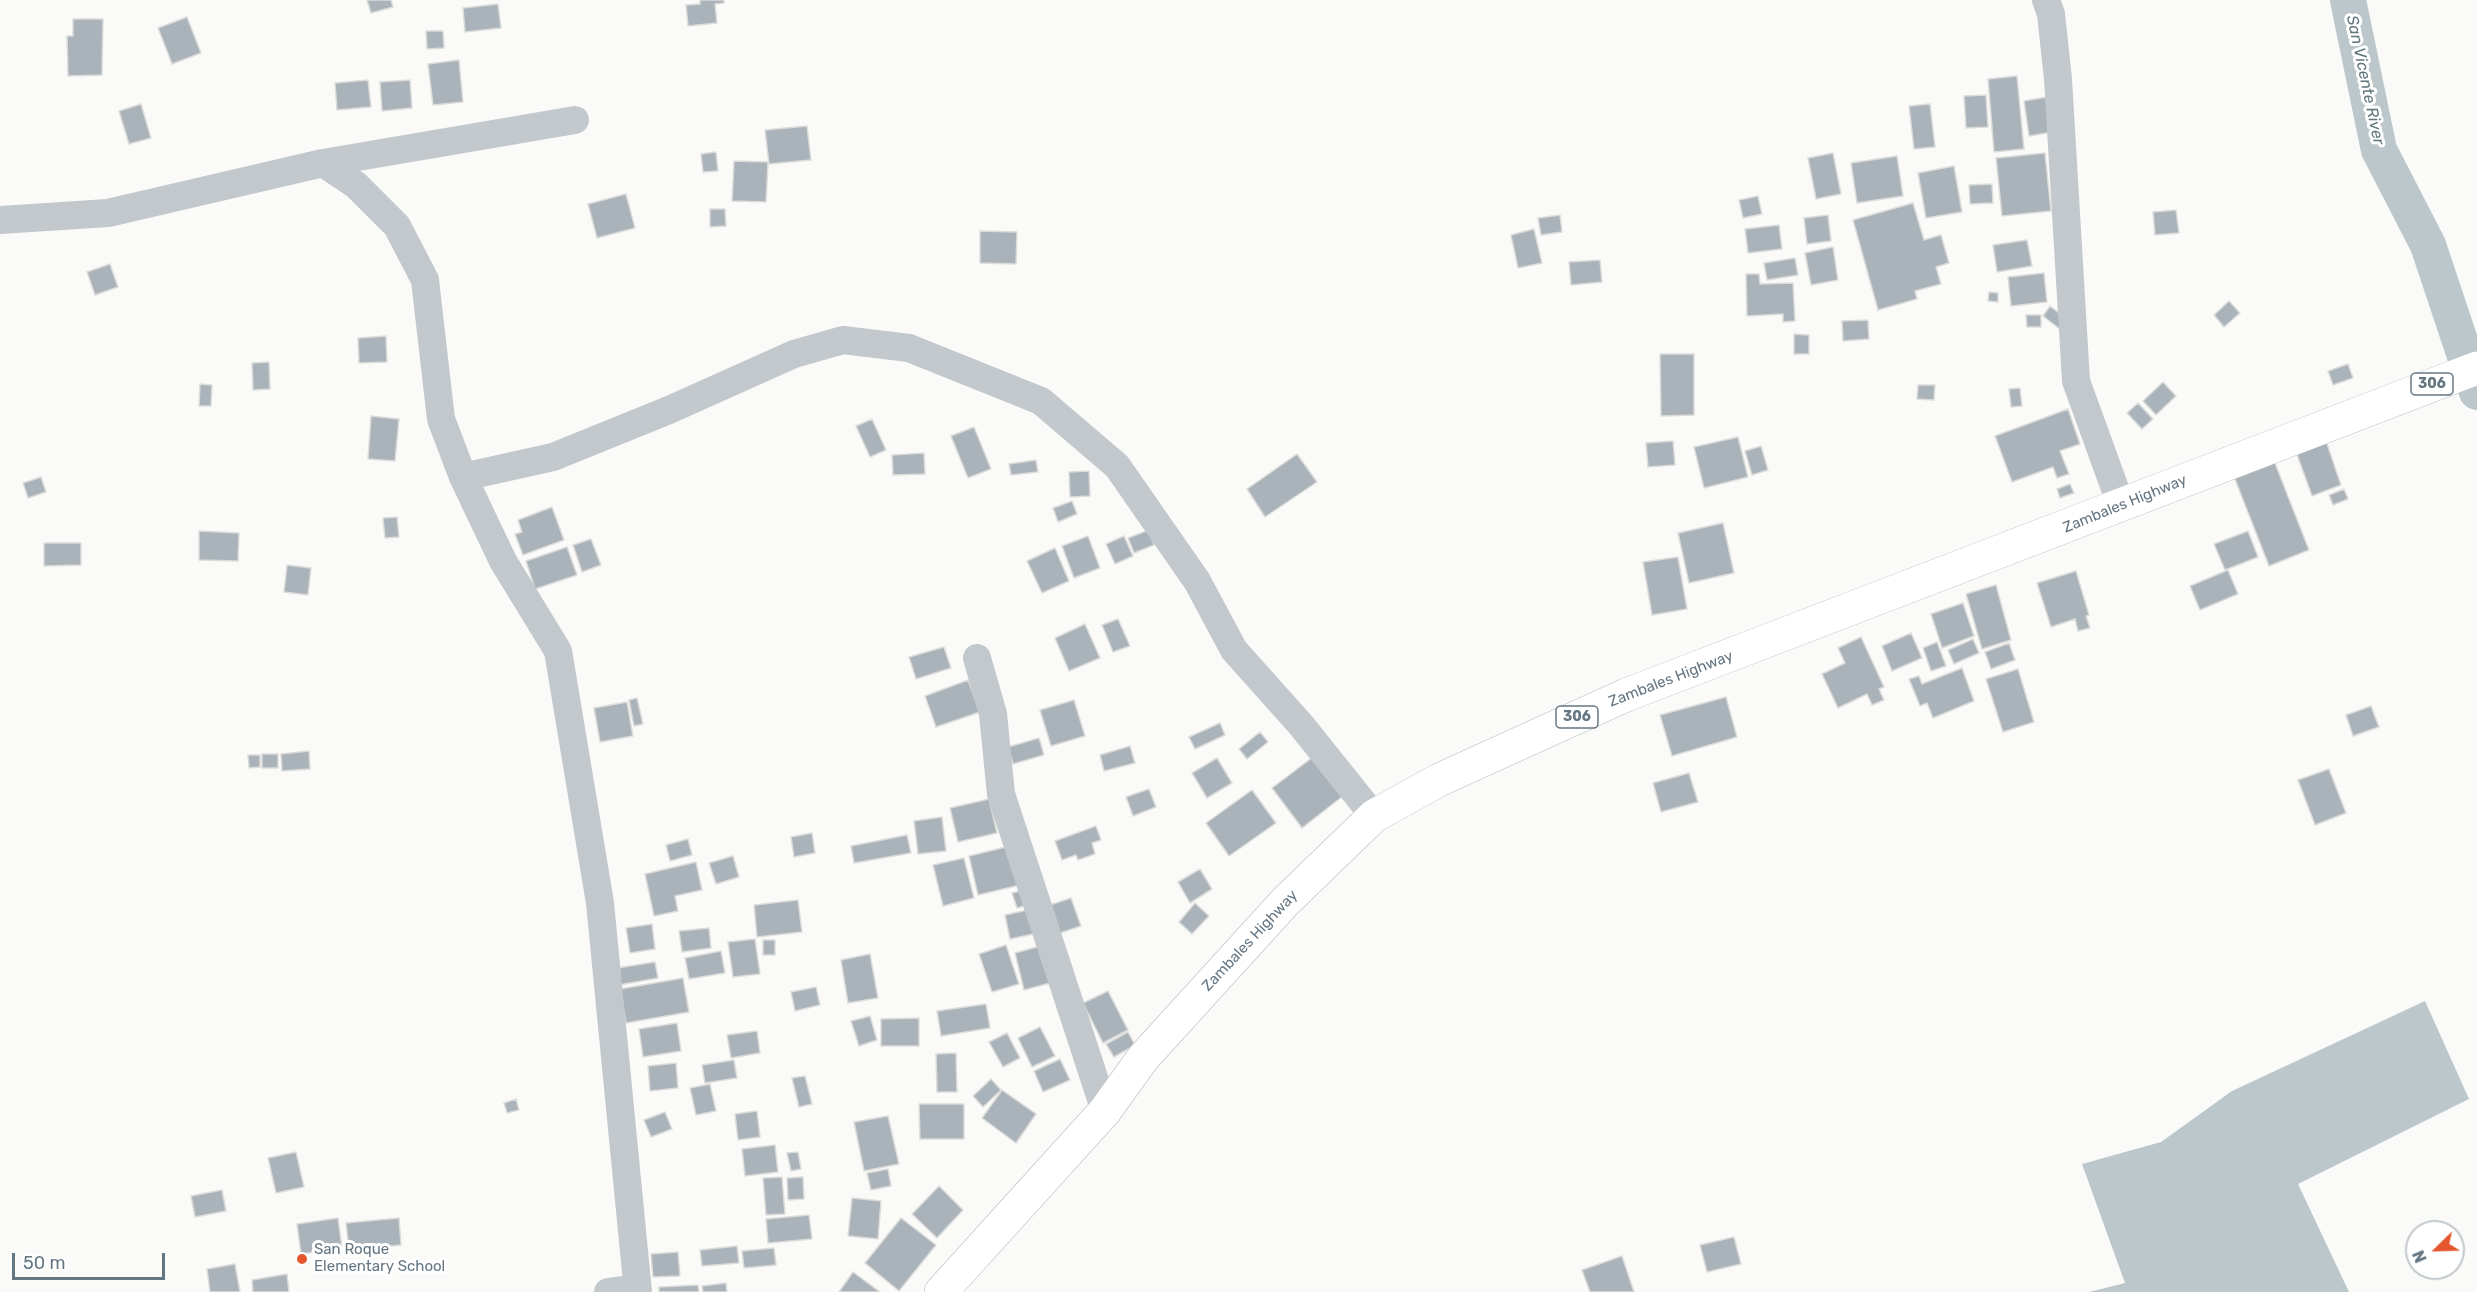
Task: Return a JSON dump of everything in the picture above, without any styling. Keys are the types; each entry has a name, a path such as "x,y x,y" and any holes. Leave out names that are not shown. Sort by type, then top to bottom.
{"main road":[{"name":"Zambales Highway","path":"941,1292 1105,1111 1143,1058 1285,902 1374,816 1439,780 1626,695 2477,368"}],"street":[{"path":"2046,0 2051,14 2058,79 2076,381 2121,505"},
{"path":"0,220 108,213 323,163 575,120"},
{"path":"323,163 356,185 397,226 425,280 441,419 463,477 503,561 558,651 600,903 638,1290 608,1292"},
{"path":"463,477 553,457 669,410 794,354 843,340 909,348 1041,401 1117,466 1197,581 1234,650 1300,725 1374,816"},
{"path":"977,658 993,714 1001,794 1105,1111"}],"shaded area":[{"path":"2425,1001 2469,1099 2298,1184 2349,1292 2089,1292 2125,1283 2082,1164 2161,1142 2232,1091"}],"building":[{"path":"367,0 391,0 393,7 371,13"},
{"path":"700,0 724,0 724,3 715,4 717,23 688,26 686,5 700,4"},
{"path":"498,4 501,28 465,32 463,8"},
{"path":"187,17 201,53 172,64 158,28"},
{"path":"73,19 103,19 102,75 68,76 67,36 73,36"},
{"path":"426,31 443,31 444,48 427,49"},
{"path":"459,60 463,102 433,105 428,64"},
{"path":"2017,76 2024,149 1994,152 1988,79"},
{"path":"368,80 371,107 337,110 335,83"},
{"path":"410,80 412,108 382,111 380,82"},
{"path":"1986,95 1988,127 1966,128 1964,96"},
{"path":"2047,97 2053,132 2029,136 2024,101"},
{"path":"141,104 151,138 129,144 119,111"},
{"path":"1930,104 1935,147 1914,149 1909,106"},
{"path":"807,126 811,160 769,164 765,130"},
{"path":"716,152 718,171 703,172 701,154"},
{"path":"1833,153 1841,194 1816,199 1808,158"},
{"path":"2045,153 2051,211 2002,216 1996,158"},
{"path":"1897,156 1903,196 1857,203 1851,163"},
{"path":"734,161 768,162 766,202 732,201"},
{"path":"1954,166 1962,212 1926,218 1918,173"},
{"path":"1992,184 1993,203 1970,204 1969,185"},
{"path":"626,194 635,228 597,238 588,204"},
{"path":"1758,196 1762,214 1743,218 1739,200"},
{"path":"1913,203 1924,240 1941,235 1949,263 1936,267 1941,284 1915,291 1917,299 1878,310 1853,220"},
{"path":"710,209 725,209 726,226 710,227"},
{"path":"2176,210 2179,233 2155,235 2153,212"},
{"path":"1560,215 1562,232 1541,235 1538,218"},
{"path":"1828,215 1831,241 1807,244 1804,218"},
{"path":"1779,225 1782,249 1748,253 1745,229"},
{"path":"1534,229 1542,263 1518,268 1511,235"},
{"path":"980,231 1017,232 1016,264 980,263"},
{"path":"2027,240 2032,266 1997,272 1993,245"},
{"path":"1833,247 1838,280 1811,285 1805,253"},
{"path":"1795,258 1798,275 1767,280 1764,263"},
{"path":"1600,260 1602,282 1571,285 1569,262"},
{"path":"110,264 118,287 95,295 87,272"},
{"path":"2044,273 2047,302 2011,306 2008,277"},
{"path":"1746,274 1759,274 1760,284 1793,283 1795,321 1783,322 1783,314 1747,316"},
{"path":"1989,292 1998,293 1998,302 1988,301"},
{"path":"2229,301 2240,313 2224,327 2214,315"},
{"path":"2050,306 2068,320 2061,330 2043,316"},
{"path":"2026,315 2041,315 2041,327 2027,327"},
{"path":"1868,320 1869,339 1843,341 1842,321"},
{"path":"1794,334 1809,335 1809,354 1794,354"},
{"path":"386,336 387,362 359,363 358,338"},
{"path":"1660,354 1694,354 1694,415 1661,416"},
{"path":"269,362 270,389 253,390 252,363"},
{"path":"2348,364 2353,378 2333,385 2328,371"},
{"path":"2163,382 2176,396 2156,415 2143,401"},
{"path":"200,384 212,385 211,406 199,406"},
{"path":"1918,385 1935,385 1934,400 1917,399"},
{"path":"2020,388 2022,406 2011,407 2009,389"},
{"path":"2138,403 2153,419 2142,429 2127,413"},
{"path":"2068,409 2080,444 2060,451 2069,474 2057,478 2053,467 2012,482 1995,436"},
{"path":"371,416 399,419 395,461 368,459"},
{"path":"872,419 886,450 870,457 856,426"},
{"path":"974,427 991,469 968,478 951,436"},
{"path":"1738,437 1748,477 1704,488 1694,447"},
{"path":"2325,438 2341,485 2312,496 2295,449"},
{"path":"1673,441 1675,465 1648,467 1646,443"},
{"path":"1761,446 1768,470 1752,475 1745,451"},
{"path":"924,453 925,474 893,475 892,455"},
{"path":"1297,454 1317,482 1265,517 1247,489"},
{"path":"2273,458 2309,550 2269,566 2233,474"},
{"path":"1036,460 1038,472 1011,475 1009,464"},
{"path":"1089,471 1090,496 1070,497 1069,472"},
{"path":"41,477 46,492 28,498 23,483"},
{"path":"2070,484 2074,493 2060,498 2057,489"},
{"path":"2344,489 2348,499 2333,505 2329,495"},
{"path":"1072,501 1077,514 1058,522 1053,508"},
{"path":"552,507 564,540 523,555 515,534 522,532 518,520"},
{"path":"397,517 399,537 385,538 383,518"},
{"path":"1723,523 1734,573 1689,583 1678,533"},
{"path":"1149,530 1154,545 1134,553 1128,538"},
{"path":"199,531 239,533 238,561 199,560"},
{"path":"2248,531 2258,557 2225,570 2214,544"},
{"path":"1088,536 1100,568 1074,578 1062,546"},
{"path":"1124,536 1133,556 1115,564 1106,544"},
{"path":"591,539 601,565 582,572 573,545"},
{"path":"44,543 81,543 81,565 44,566"},
{"path":"567,547 577,575 535,589 526,561"},
{"path":"1055,548 1069,581 1042,593 1027,561"},
{"path":"1678,557 1687,609 1652,615 1643,562"},
{"path":"287,565 311,568 308,595 284,592"},
{"path":"2228,570 2238,594 2200,610 2190,586"},
{"path":"2076,571 2089,615 2086,616 2090,628 2078,631 2075,619 2051,627 2037,583"},
{"path":"1996,585 2011,640 1982,649 1966,594"},
{"path":"1963,603 1974,636 1942,648 1931,614"},
{"path":"1118,619 1130,646 1113,652 1102,625"},
{"path":"1085,624 1100,658 1069,671 1055,638"},
{"path":"1911,633 1922,658 1892,671 1882,646"},
{"path":"1861,637 1884,687 1879,689 1884,700 1872,705 1867,694 1838,708 1822,674 1845,663 1838,648"},
{"path":"1973,639 1979,653 1954,664 1948,650"},
{"path":"1937,642 1946,666 1931,671 1923,648"},
{"path":"2009,643 2015,660 1991,669 1985,652"},
{"path":"944,647 951,668 916,679 909,657"},
{"path":"1962,668 1974,701 1933,718 1927,703 1920,706 1909,679 1919,676 1922,684"},
{"path":"2018,669 2034,722 2003,732 1986,679"},
{"path":"968,680 980,712 936,727 925,696"},
{"path":"1726,697 1737,737 1672,756 1660,715"},
{"path":"637,698 643,724 634,726 629,700"},
{"path":"1074,700 1085,736 1051,746 1040,710"},
{"path":"627,702 633,736 600,742 594,708"},
{"path":"2371,706 2379,727 2353,736 2346,715"},
{"path":"1220,723 1225,735 1195,749 1189,737"},
{"path":"1260,732 1268,742 1247,759 1239,749"},
{"path":"1039,738 1044,755 1013,764 1008,747"},
{"path":"1130,746 1135,763 1104,771 1100,755"},
{"path":"309,751 310,769 282,771 281,754"},
{"path":"262,754 278,754 278,768 262,768"},
{"path":"248,755 260,755 260,767 249,768"},
{"path":"1313,757 1343,796 1302,828 1272,788"},
{"path":"1217,758 1232,783 1207,798 1192,773"},
{"path":"2329,769 2346,813 2315,825 2298,780"},
{"path":"1689,773 1698,802 1661,812 1653,783"},
{"path":"1149,789 1156,807 1133,816 1126,797"},
{"path":"1252,790 1276,823 1229,856 1206,823"},
{"path":"989,799 997,833 958,842 950,808"},
{"path":"942,817 946,851 918,854 914,821"},
{"path":"1096,826 1101,840 1092,843 1095,854 1078,860 1076,855 1062,860 1055,841"},
{"path":"812,833 815,853 794,857 791,837"},
{"path":"907,835 911,853 854,863 851,846"},
{"path":"688,839 692,855 670,861 666,845"},
{"path":"1010,846 1020,885 978,895 969,856"},
{"path":"733,856 739,877 716,884 709,863"},
{"path":"964,858 974,898 943,906 933,865"},
{"path":"696,862 702,890 675,896 678,911 654,916 645,874"},
{"path":"1200,869 1212,889 1190,903 1178,882"},
{"path":"1027,889 1031,904 1017,908 1012,893"},
{"path":"1071,898 1081,926 1060,933 1050,905"},
{"path":"798,900 802,932 757,937 754,905"},
{"path":"1195,903 1209,916 1192,934 1179,922"},
{"path":"1032,909 1038,933 1010,939 1005,915"},
{"path":"652,924 655,949 630,953 626,928"},
{"path":"709,928 711,948 682,952 679,931"},
{"path":"755,939 760,974 733,977 728,942"},
{"path":"763,940 775,940 775,955 763,955"},
{"path":"1006,945 1019,984 992,992 979,954"},
{"path":"1044,945 1054,982 1024,990 1015,953"},
{"path":"721,951 725,973 689,979 685,958"},
{"path":"870,954 878,998 848,1003 841,960"},
{"path":"655,962 658,978 619,985 617,968"},
{"path":"683,978 689,1012 626,1023 620,989"},
{"path":"816,987 820,1005 795,1011 791,992"},
{"path":"1108,991 1128,1030 1103,1043 1083,1003"},
{"path":"986,1004 990,1028 941,1036 937,1011"},
{"path":"870,1016 877,1040 859,1046 851,1021"},
{"path":"919,1018 919,1046 881,1046 881,1019"},
{"path":"677,1023 681,1051 643,1057 639,1029"},
{"path":"1040,1027 1055,1056 1032,1067 1018,1038"},
{"path":"757,1031 760,1053 731,1058 727,1035"},
{"path":"1128,1032 1135,1045 1114,1057 1106,1044"},
{"path":"1007,1033 1020,1058 1003,1067 989,1042"},
{"path":"956,1053 957,1092 937,1092 936,1054"},
{"path":"1060,1059 1070,1080 1043,1092 1034,1071"},
{"path":"734,1060 737,1078 705,1083 702,1065"},
{"path":"676,1063 678,1088 650,1091 648,1066"},
{"path":"805,1076 812,1104 799,1107 792,1078"},
{"path":"991,1079 1001,1090 983,1107 973,1096"},
{"path":"710,1084 716,1111 696,1115 690,1088"},
{"path":"1002,1090 1036,1114 1016,1143 982,1118"},
{"path":"516,1099 519,1110 507,1113 504,1103"},
{"path":"919,1104 964,1104 964,1139 920,1139"},
{"path":"757,1111 760,1137 738,1140 735,1114"},
{"path":"665,1112 672,1129 651,1137 644,1120"},
{"path":"888,1116 899,1164 864,1171 854,1122"},
{"path":"775,1145 778,1172 745,1176 742,1149"},
{"path":"296,1152 304,1187 276,1193 268,1158"},
{"path":"798,1152 801,1169 791,1171 787,1153"},
{"path":"888,1169 891,1186 871,1190 867,1173"},
{"path":"782,1177 785,1214 766,1215 763,1178"},
{"path":"803,1177 804,1199 788,1200 787,1178"},
{"path":"939,1186 963,1210 937,1238 912,1214"},
{"path":"222,1190 226,1211 195,1217 191,1196"},
{"path":"852,1198 881,1201 878,1239 848,1236"},
{"path":"809,1215 812,1239 768,1243 766,1219"},
{"path":"338,1218 342,1248 301,1254 297,1224"},
{"path":"399,1218 401,1245 349,1250 346,1223"},
{"path":"901,1218 936,1245 899,1291 865,1263"},
{"path":"1734,1237 1741,1264 1707,1272 1700,1245"},
{"path":"737,1246 739,1263 702,1266 700,1250"},
{"path":"774,1248 776,1265 744,1268 742,1251"},
{"path":"678,1252 680,1276 653,1277 651,1254"},
{"path":"1622,1256 1634,1292 1590,1292 1582,1270"},
{"path":"235,1264 240,1292 210,1292 207,1269"},
{"path":"853,1272 880,1292 839,1292"},
{"path":"287,1274 289,1292 253,1292 252,1280"},
{"path":"726,1283 727,1292 703,1292 702,1286"},
{"path":"698,1285 699,1292 659,1292 659,1287"}],"waterway":[{"name":"San Vicente River","path":"2348,0 2379,150 2428,245 2477,392"}],"place":[{"name":"San Roque Elementary School","path":"302,1259"}]}
